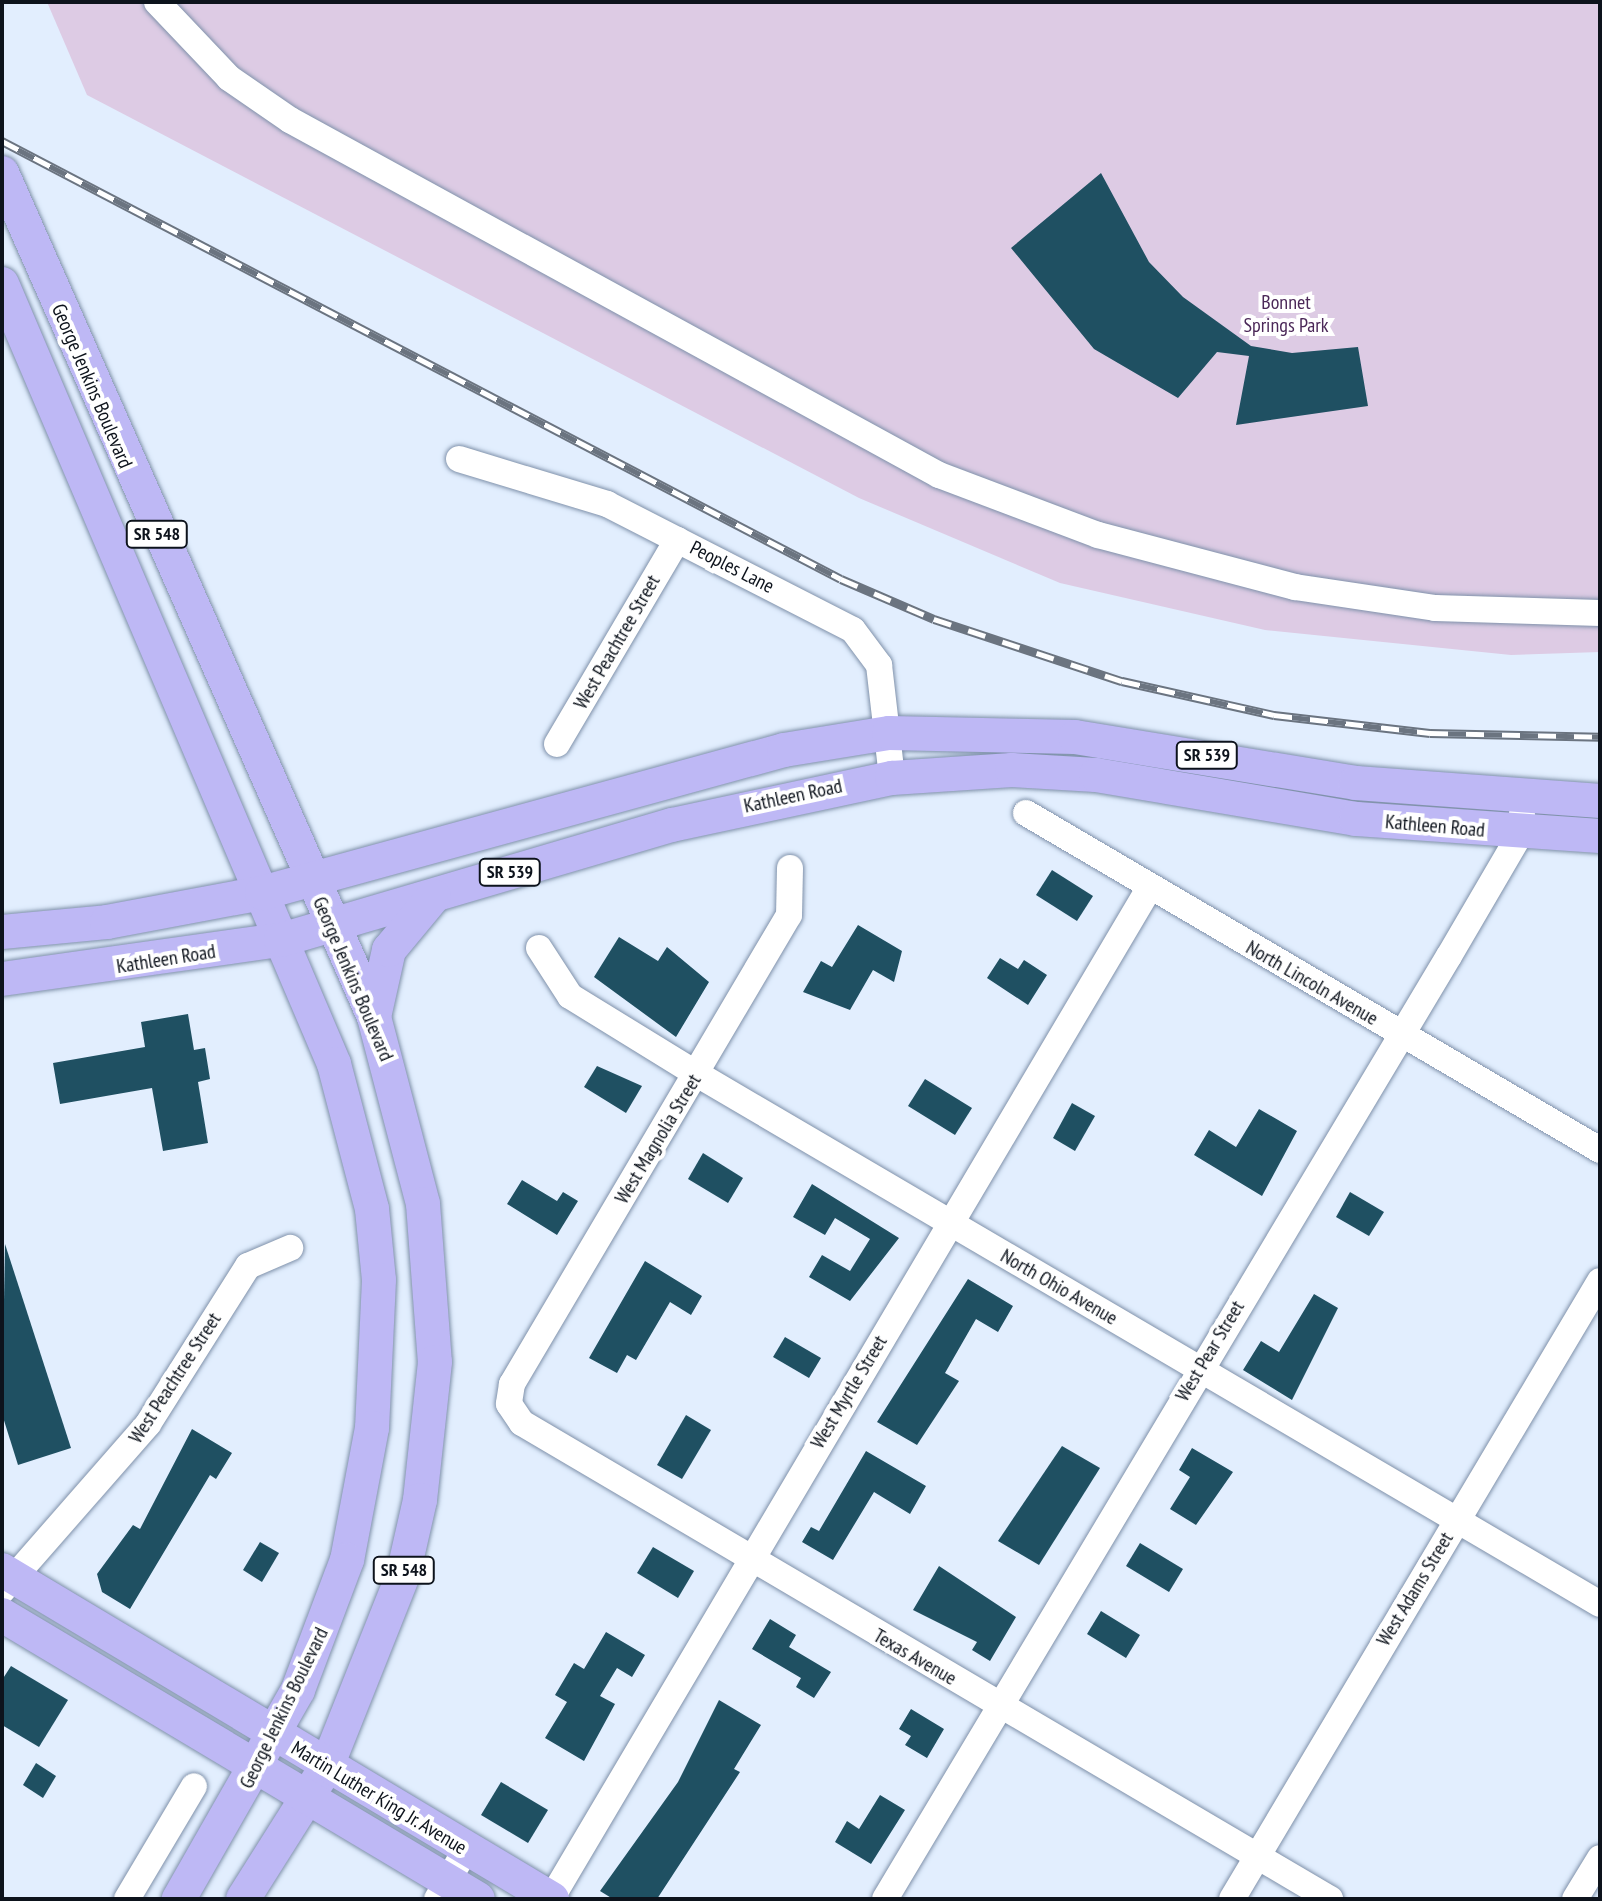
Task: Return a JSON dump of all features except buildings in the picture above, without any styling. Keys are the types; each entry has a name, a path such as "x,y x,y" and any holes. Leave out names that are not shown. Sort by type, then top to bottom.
{"main road":[{"name":"George Jenkins Boulevard","path":"5,180 329,924 374,1017 423,1204 435,1362 420,1500 403,1575 327,1766 304,1795 243,1899"},
{"name":"George Jenkins Boulevard","path":"2,284 262,893 355,1135 379,1280 363,1494 324,1631 258,1767 179,1899"},
{"name":"Kathleen Road","path":"2,932 262,893 784,750 889,733 1075,737 1356,783 1600,836"},
{"name":"Kathleen Road","path":"2,979 281,940 726,811 892,778 1012,770 1096,775 1356,819 1522,817 1600,801"},
{"path":"374,1017 389,950 436,894"},
{"name":"Martin Luther King Jr. Avenue","path":"5,1580 552,1899"},
{"name":"Martin Luther King Jr. Avenue","path":"2,1615 304,1795 442,1890 478,1899"}],"street":[{"path":"157,2 229,78 290,120 939,475 1098,535 1295,587 1435,608 1600,613"},
{"name":"Peoples Lane","path":"459,459 607,504 853,630 879,665 892,778"},
{"name":"West Peachtree Street","path":"557,744 677,540"},
{"name":"North Lincoln Avenue","path":"1026,813 1600,1150"},
{"name":"West Pear Street","path":"885,1899 1401,1035 1522,817"},
{"name":"West Magnolia Street","path":"509,1404 512,1384 789,915 790,868"},
{"name":"West Myrtle Street","path":"552,1899 1150,887"},
{"name":"North Ohio Avenue","path":"539,948 570,996 949,1224 1600,1604"},
{"name":"West Peachtree Street","path":"5,1580 148,1424 248,1266 290,1248"},
{"name":"West Adams Street","path":"1232,1899 1600,1281"},
{"name":"Texas Avenue","path":"509,1404 522,1423 1330,1899"},
{"path":"127,1899 194,1786"},
{"path":"442,1890 465,1851"},
{"path":"1575,1899 1600,1858"}],"green space":[{"name":"Bonnet Springs Park","path":"47,2 1600,2 1600,652 1511,655 1265,630 1060,583 859,498 87,95"}],"railway":[{"path":"2,141 841,579 934,619 1122,681 1274,715 1430,733 1600,737"}]}
